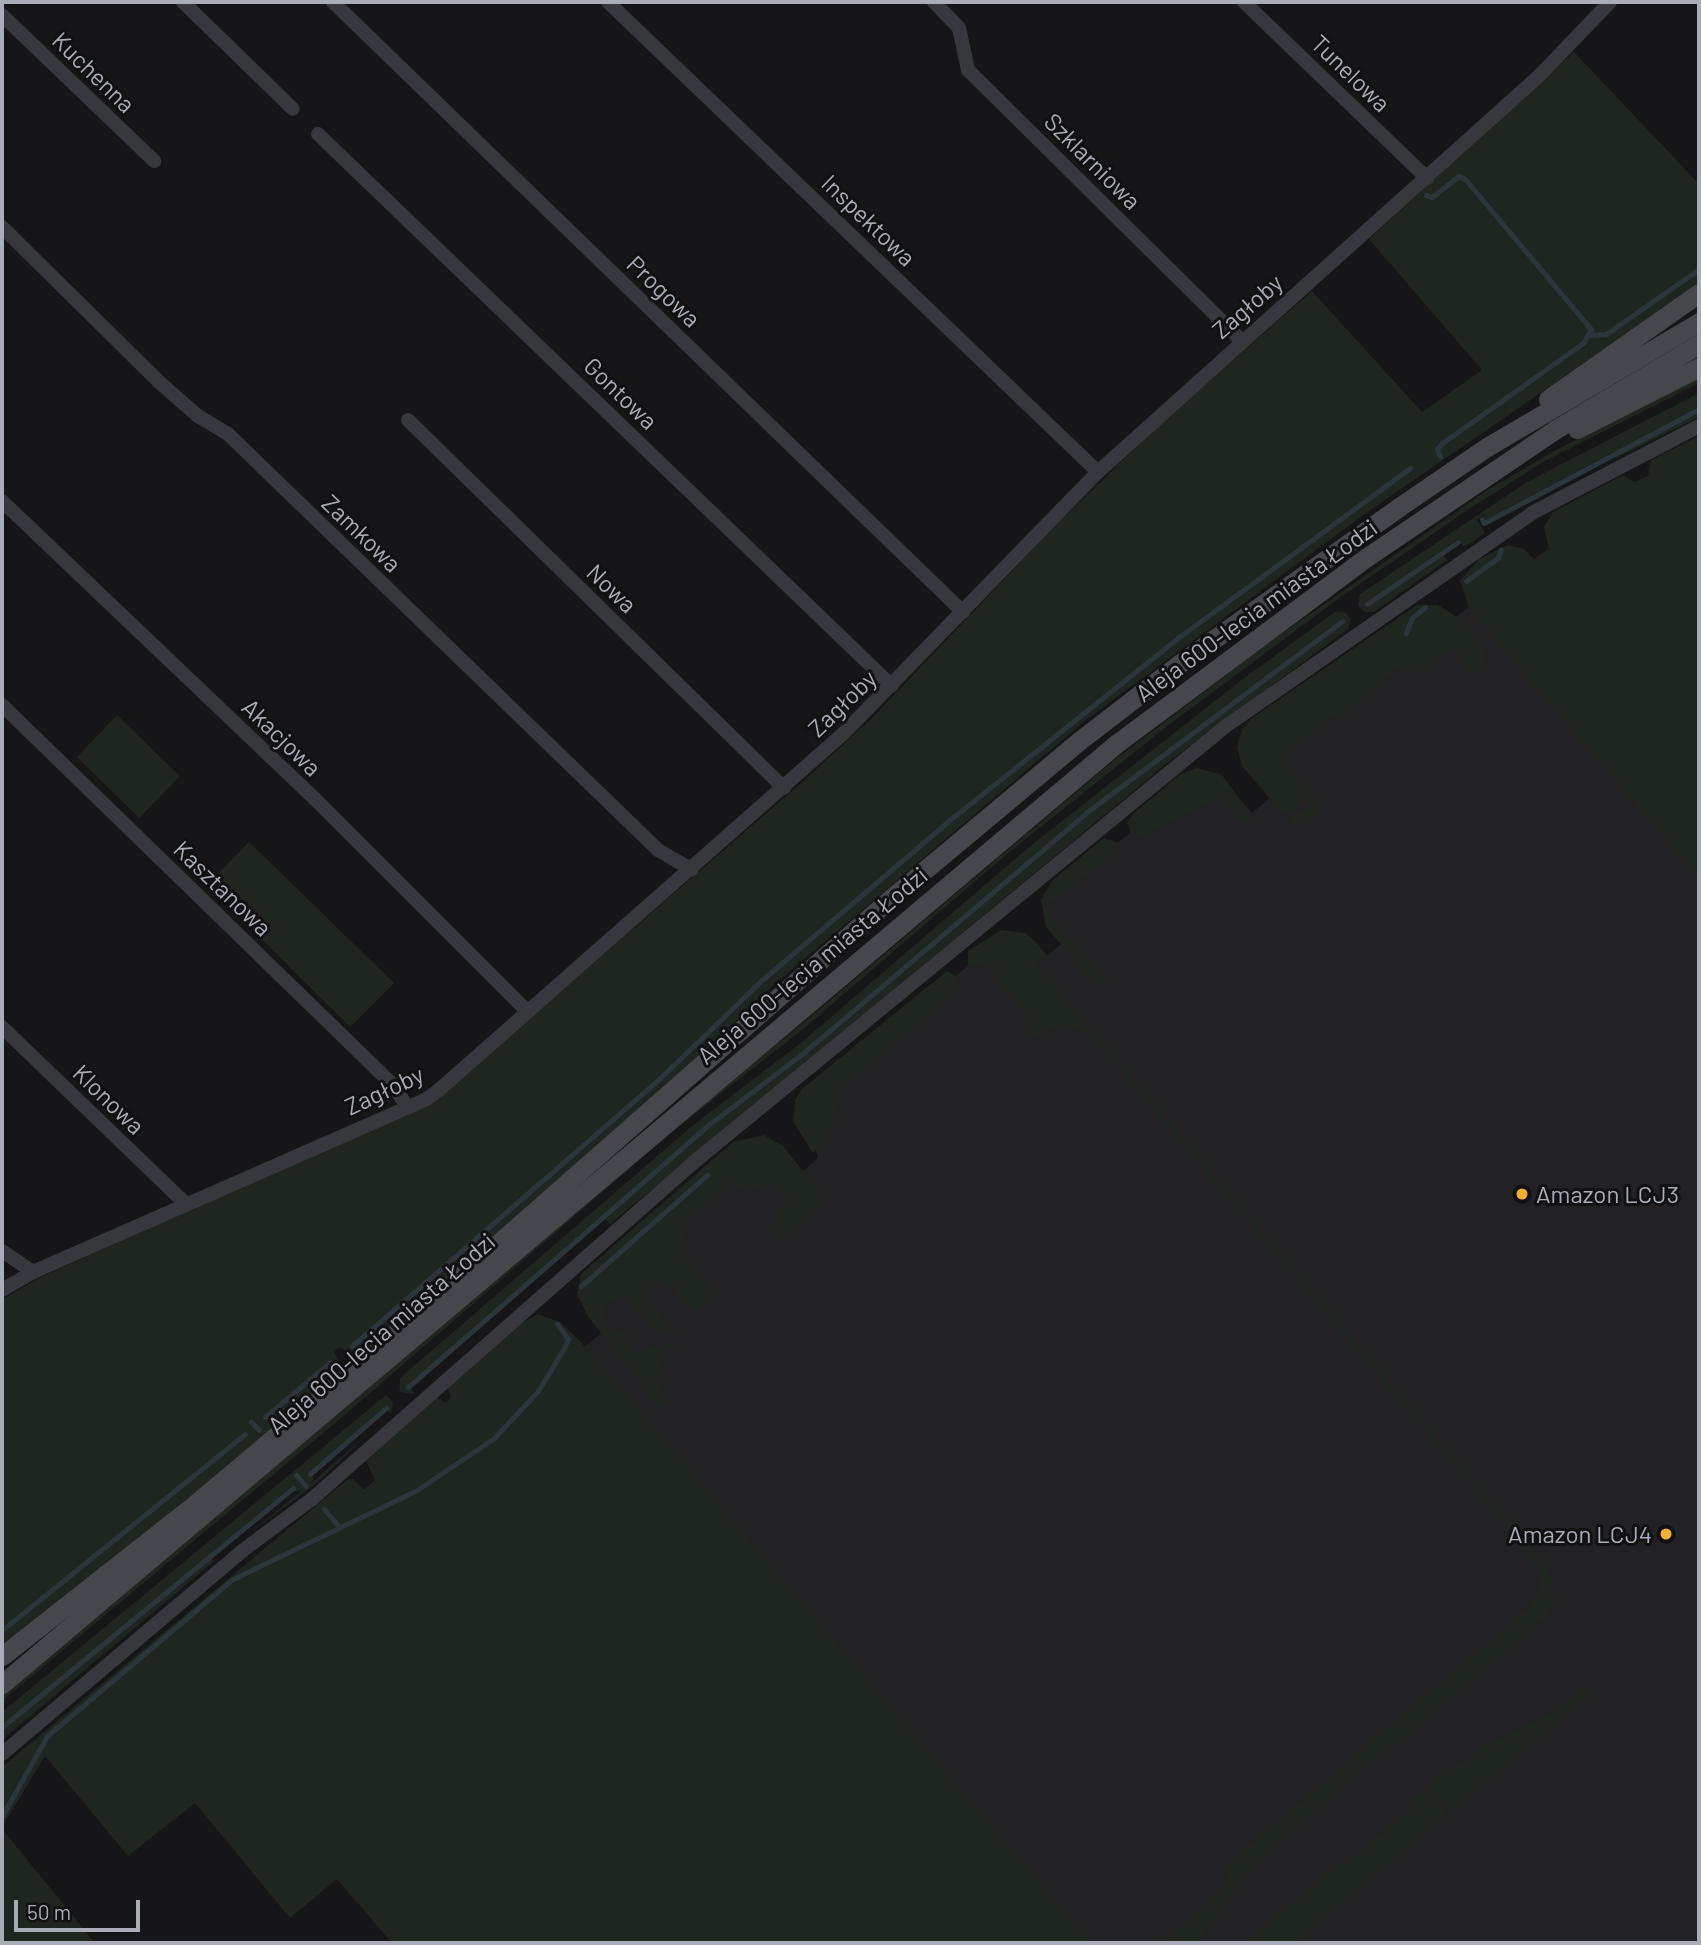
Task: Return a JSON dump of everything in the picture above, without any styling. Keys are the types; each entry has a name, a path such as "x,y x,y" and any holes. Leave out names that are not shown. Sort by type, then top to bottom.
{"main road":[{"path":"1487,447 1699,293"},
{"name":"Aleja 600-lecia miasta Łodzi","path":"2,1656 195,1503 344,1379 880,908 1070,749 1261,604 1487,447 1699,322"},
{"name":"Aleja 600-lecia miasta Łodzi","path":"2,1684 1035,809 1241,646 1556,429 1699,344"},
{"path":"1504,466 1699,367"}],"street":[{"path":"183,2 293,109"},
{"name":"Progowa","path":"333,2 963,612"},
{"name":"Inspektowa","path":"608,2 1098,472"},
{"name":"Szklarniowa","path":"933,2 959,28 968,70 1242,341"},
{"name":"Tunelowa","path":"1244,2 1427,178"},
{"name":"Zagłoby","path":"2,1290 33,1272 433,1094 784,788 892,686 1098,472 1540,75 1610,2"},
{"name":"Kuchenna","path":"2,15 154,161"},
{"name":"Gontowa","path":"318,134 892,686"},
{"name":"Zamkowa","path":"2,227 158,381 198,416 228,434 658,850 692,870"},
{"name":"Nowa","path":"408,420 784,788"},
{"path":"2,1754 242,1551 306,1504 693,1163 1226,726 1532,513 1699,426"},
{"name":"Akacjowa","path":"2,501 315,799 527,1011"},
{"name":"Kasztanowa","path":"2,705 394,1086 407,1107"},
{"name":"Klonowa","path":"2,1027 185,1203"},
{"path":"2,1251 33,1272"}],"shaded area":[{"path":"1574,52 1699,184 1699,284 1366,513 1087,719 762,995 684,1073 356,1359 340,1347 334,1352 343,1370 208,1485 2,1647 2,1300 39,1278 438,1098 799,785 872,718 1057,524 1155,429 1312,291 1422,412 1482,370 1369,239"},
{"path":"1699,378 1699,383 1545,461 1469,509 1338,599 1166,727 1007,854 802,1030 673,1131 340,1419 2,1701 2,1695 351,1403 653,1141 791,1033 1113,761 1267,644 1486,491 1550,453"},
{"path":"1699,393 1699,417 1616,458 1613,452 1486,520 1483,516 1477,520 1485,533 1464,547 1459,539 1441,551 1447,560 1374,612 1365,612 1358,606 1360,594 1527,482"},
{"path":"1699,436 1699,879 1469,608 1460,581 1479,559 1508,545 1524,549 1534,559 1549,549 1544,527 1553,512 1623,475 1634,482 1648,476 1651,460"},
{"path":"1477,601 1699,853 1699,1943 1076,1943 576,1354 606,1329 582,1297 724,1154 798,1165 803,1171 818,1158 806,1116 969,964 1036,965 1062,943 1043,911 1043,902 1130,833 1130,822 1227,784 1252,813 1271,797 1249,772"},
{"path":"1417,605 1438,605 1454,615 1484,651 1485,666 1477,677 1451,648 1421,673 1417,669 1407,677 1398,667 1338,720 1333,715 1280,759 1322,808 1297,827 1288,819 1311,805 1305,799 1285,816 1242,766 1237,747 1242,730 1252,718"},
{"path":"1343,611 1351,618 1348,629 1171,760 610,1224 602,1216 408,1386 415,1394 399,1392 400,1378 692,1126 802,1042 1029,847 1244,678 1335,612"},
{"path":"117,715 180,776 139,818 77,757"},
{"path":"1197,768 1222,775 1251,815 1243,822 1222,797 1138,838 1132,835 1127,823 1132,815 1179,775"},
{"path":"1104,838 1117,842 1119,849 1043,908 1107,983 1096,985 1046,927 1041,900 1052,881"},
{"path":"249,842 394,983 350,1027 207,885"},
{"path":"1001,930 1025,933 1035,941 1047,956 1036,965 1546,1568 1554,1587 1552,1607 1543,1619 1394,1746 1391,1743 1250,1868 1197,1943 1160,1943 1231,1883 1223,1868 1531,1606 1541,1579 1528,1552 1092,1037 1065,1024 1030,1038 1026,1032 1035,1024 985,965 968,965 968,951"},
{"path":"947,971 957,977 959,989 833,1095 840,1106 832,1116 833,1129 826,1135 829,1140 813,1153 793,1122 795,1100 802,1089"},
{"path":"764,1135 783,1146 815,1186 820,1205 781,1239 775,1229 778,1209 787,1201 771,1181 761,1189 748,1186 741,1190 732,1181 679,1226 686,1236 680,1245 682,1254 715,1295 695,1312 686,1302 676,1310 682,1300 663,1277 643,1295 670,1327 662,1333 639,1313 630,1298 617,1297 606,1306 605,1320 614,1330 624,1331 623,1338 639,1355 652,1344 659,1351 676,1337 659,1365 658,1382 668,1404 662,1408 589,1318 577,1295 581,1274 733,1142"},
{"path":"538,1314 560,1322 580,1341 1090,1943 392,1943 337,1879 290,1918 195,1803 128,1856 45,1756 2,1827 2,1767 347,1480 353,1479 364,1490 375,1480 366,1461 437,1398 446,1403 451,1397 448,1388 519,1325"},
{"path":"386,1395 393,1402 391,1414 384,1407 310,1473 314,1478 310,1484 369,1433 318,1482 249,1534 302,1490 296,1492 291,1487 209,1555 214,1561 2,1740 2,1712"},
{"path":"1589,1683 1592,1692 1450,1812 1429,1787 1458,1763 1553,1712"},
{"path":"1426,1790 1447,1814 1294,1943 1245,1943 1342,1861 1345,1864 1416,1804 1413,1800"},
{"path":"2,1829 95,1943 2,1943"}],"waterway":[{"path":"1426,195 1432,197 1459,176 1465,179 1591,329 1583,343 1441,444 1437,449 1440,456"},
{"path":"1591,335 1606,334 1699,269"},
{"path":"1482,519 1484,523 1699,409"},
{"path":"352,1346 659,1079 763,979 956,815 1175,640 1410,468"},
{"path":"1367,604 1458,542"},
{"path":"1466,581 1498,558 1501,549"},
{"path":"1406,633 1412,618 1425,607"},
{"path":"408,1387 711,1123 802,1054 1087,812 1342,621"},
{"path":"581,1286 707,1175"},
{"path":"2,1816 47,1736 233,1579 417,1490 494,1438 538,1391 565,1346 568,1339 557,1324"},
{"path":"265,1417 330,1362"},
{"path":"310,1474 386,1408"},
{"path":"251,1422 259,1430"},
{"path":"2,1630 245,1434"},
{"path":"296,1475 306,1486"},
{"path":"2,1727 293,1488"},
{"path":"324,1509 339,1527"}],"place":[{"name":"Amazon LCJ3","path":"1522,1194"},
{"name":"Amazon LCJ4","path":"1666,1534"}]}
